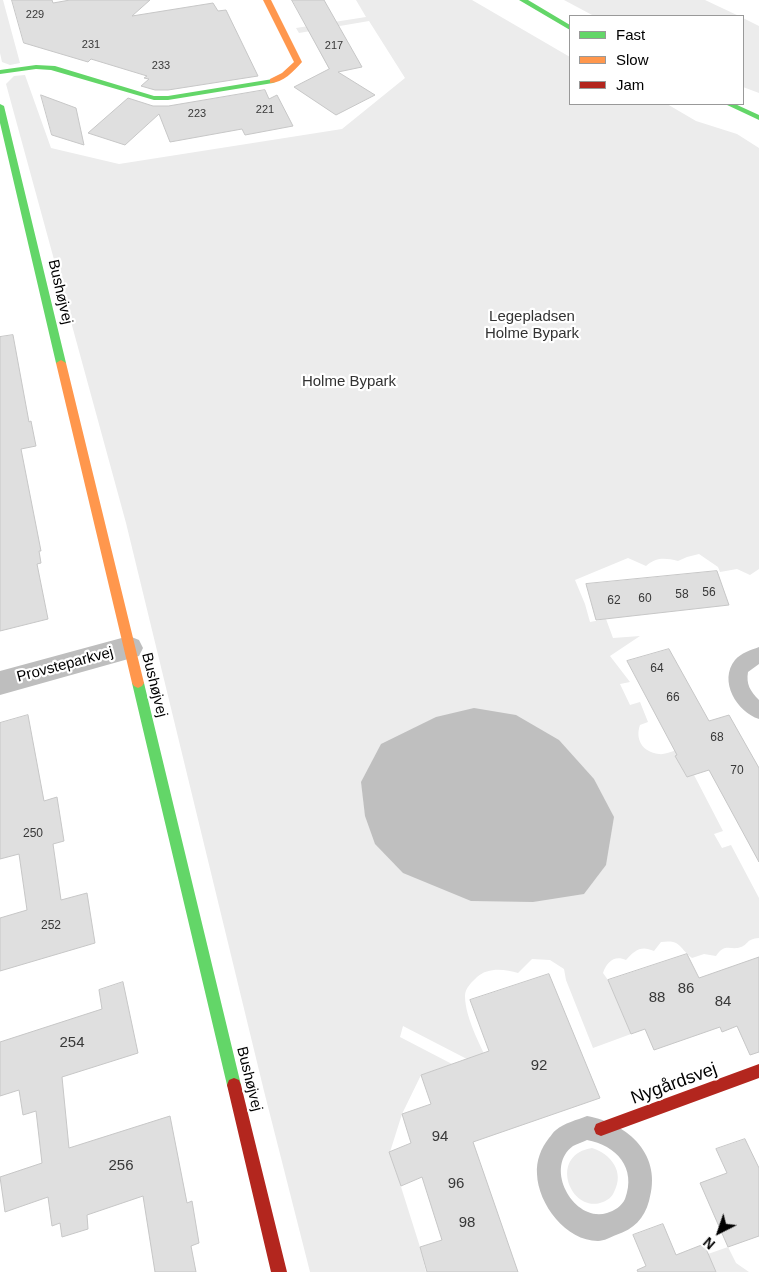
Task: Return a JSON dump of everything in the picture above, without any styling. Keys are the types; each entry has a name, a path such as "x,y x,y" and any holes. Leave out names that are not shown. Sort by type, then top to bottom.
{"street":[{"path":"0,72 36,67 52,68 154,98 168,98 272,82 285,75 298,62 267,0"},
{"path":"523,0 569,27"},
{"path":"731,105 759,118"},
{"name":"Bushøjvej","path":"0,106 280,1272"},
{"name":"Provsteparkvej","path":"0,683 129,648"},
{"name":"Nygårdsvej","path":"601,1129 759,1071"}],"lane":[{"path":"759,654 748,659 741,666 737,675 737,685 742,696 759,711"}],"green space":[{"path":"0,0 3,0 20,63 10,65 2,62 0,53"},
{"name":"Holme Bypark","path":"356,0 472,0 569,56 569,105 669,105 696,121 737,134 759,148 759,569 750,575 737,569 720,572 718,567 699,554 678,561 658,560 646,566 628,558 575,580 590,622 606,619 613,638 640,636 610,656 630,682 620,684 630,705 640,702 648,722 640,725 639,740 644,748 653,753 663,754 679,749 680,754 675,756 687,777 694,775 723,831 714,834 722,848 731,845 759,898 759,938 750,940 741,947 722,949 716,956 704,954 692,958 679,945 668,941 661,942 654,951 645,948 635,951 626,960 618,958 612,960 603,973 608,980 631,1034 593,1048 566,980 564,969 550,960 532,959 518,973 491,970 481,974 466,990 466,1005 476,1036 494,1073 403,1026 400,1037 452,1064 421,1075 402,1114 390,1152 426,1272 310,1272 126,523 6,84 14,76 25,75 51,148 119,164 342,129 405,78 369,21 299,33 296,28 366,17"},
{"path":"564,0 705,0 737,15 592,15"},
{"path":"744,18 759,26 759,93 744,87"},
{"path":"592,1148 610,1159 617,1171 618,1178 611,1197 603,1202 591,1204 581,1200 574,1192 567,1172 570,1161 578,1153"},
{"path":"728,1247 736,1263 749,1272 716,1272 708,1254"}],"shaded area":[{"path":"474,708 516,715 559,740 594,779 614,817 606,865 584,894 533,902 471,901 403,873 375,844 365,816 361,782 381,744 436,717"}],"building":[{"path":"12,0 52,0 53,3 70,0 150,0 132,16 213,3 218,11 226,10 258,76 168,90 155,90 141,86 149,79 144,78 147,76 91,59 88,62 24,43"},
{"path":"292,0 324,0 362,67 338,72 375,95 336,115 294,87 329,69"},
{"path":"265,90 269,99 277,95 293,126 245,135 242,129 170,142 159,114 125,145 88,133 128,98 153,106 168,106"},
{"path":"41,95 76,108 84,145 52,135"},
{"path":"13,335 29,422 31,421 36,446 21,449 41,551 39,551 41,563 37,564 48,619 0,631 0,337"},
{"path":"717,571 729,605 596,620 586,584"},
{"path":"669,649 709,721 729,715 759,768 759,862 709,770 687,777 627,661"},
{"path":"28,715 44,801 57,797 64,841 53,844 61,900 87,893 95,943 0,971 0,918 27,910 19,854 0,859 0,723"},
{"path":"687,954 699,978 759,957 759,1052 750,1055 737,1026 722,1032 720,1027 654,1050 645,1029 631,1034 608,980"},
{"path":"549,974 600,1098 473,1142 518,1272 427,1272 420,1247 442,1240 422,1177 401,1186 389,1152 411,1143 402,1114 431,1104 421,1075 489,1051 470,1000"},
{"path":"123,982 138,1053 62,1077 69,1148 170,1116 187,1203 192,1201 199,1243 191,1246 196,1272 155,1272 143,1196 87,1215 88,1229 62,1237 60,1223 52,1226 48,1197 5,1212 0,1177 42,1163 36,1111 23,1115 19,1090 0,1096 0,1042 102,1009 99,990"},
{"path":"745,1139 759,1168 759,1236 728,1247 700,1183 727,1173 716,1149"},
{"path":"663,1224 676,1255 704,1244 716,1272 638,1272 637,1270 646,1266 633,1235"}],"traffic: fast":[{"path":"523,0 569,27"},
{"path":"0,72 36,67 52,68 154,98 168,98 273,81"},
{"path":"731,105 759,118"},
{"path":"0,106 61,363"},
{"path":"138,683 234,1085"}],"traffic: slow":[{"path":"267,0 298,62 285,75 273,81"},
{"path":"61,363 138,683"}],"traffic: jam":[{"path":"601,1129 759,1071"},
{"path":"234,1085 279,1272"}],"park label":[{"name":"Legepladsen Holme Bypark","path":"532,326"}]}
